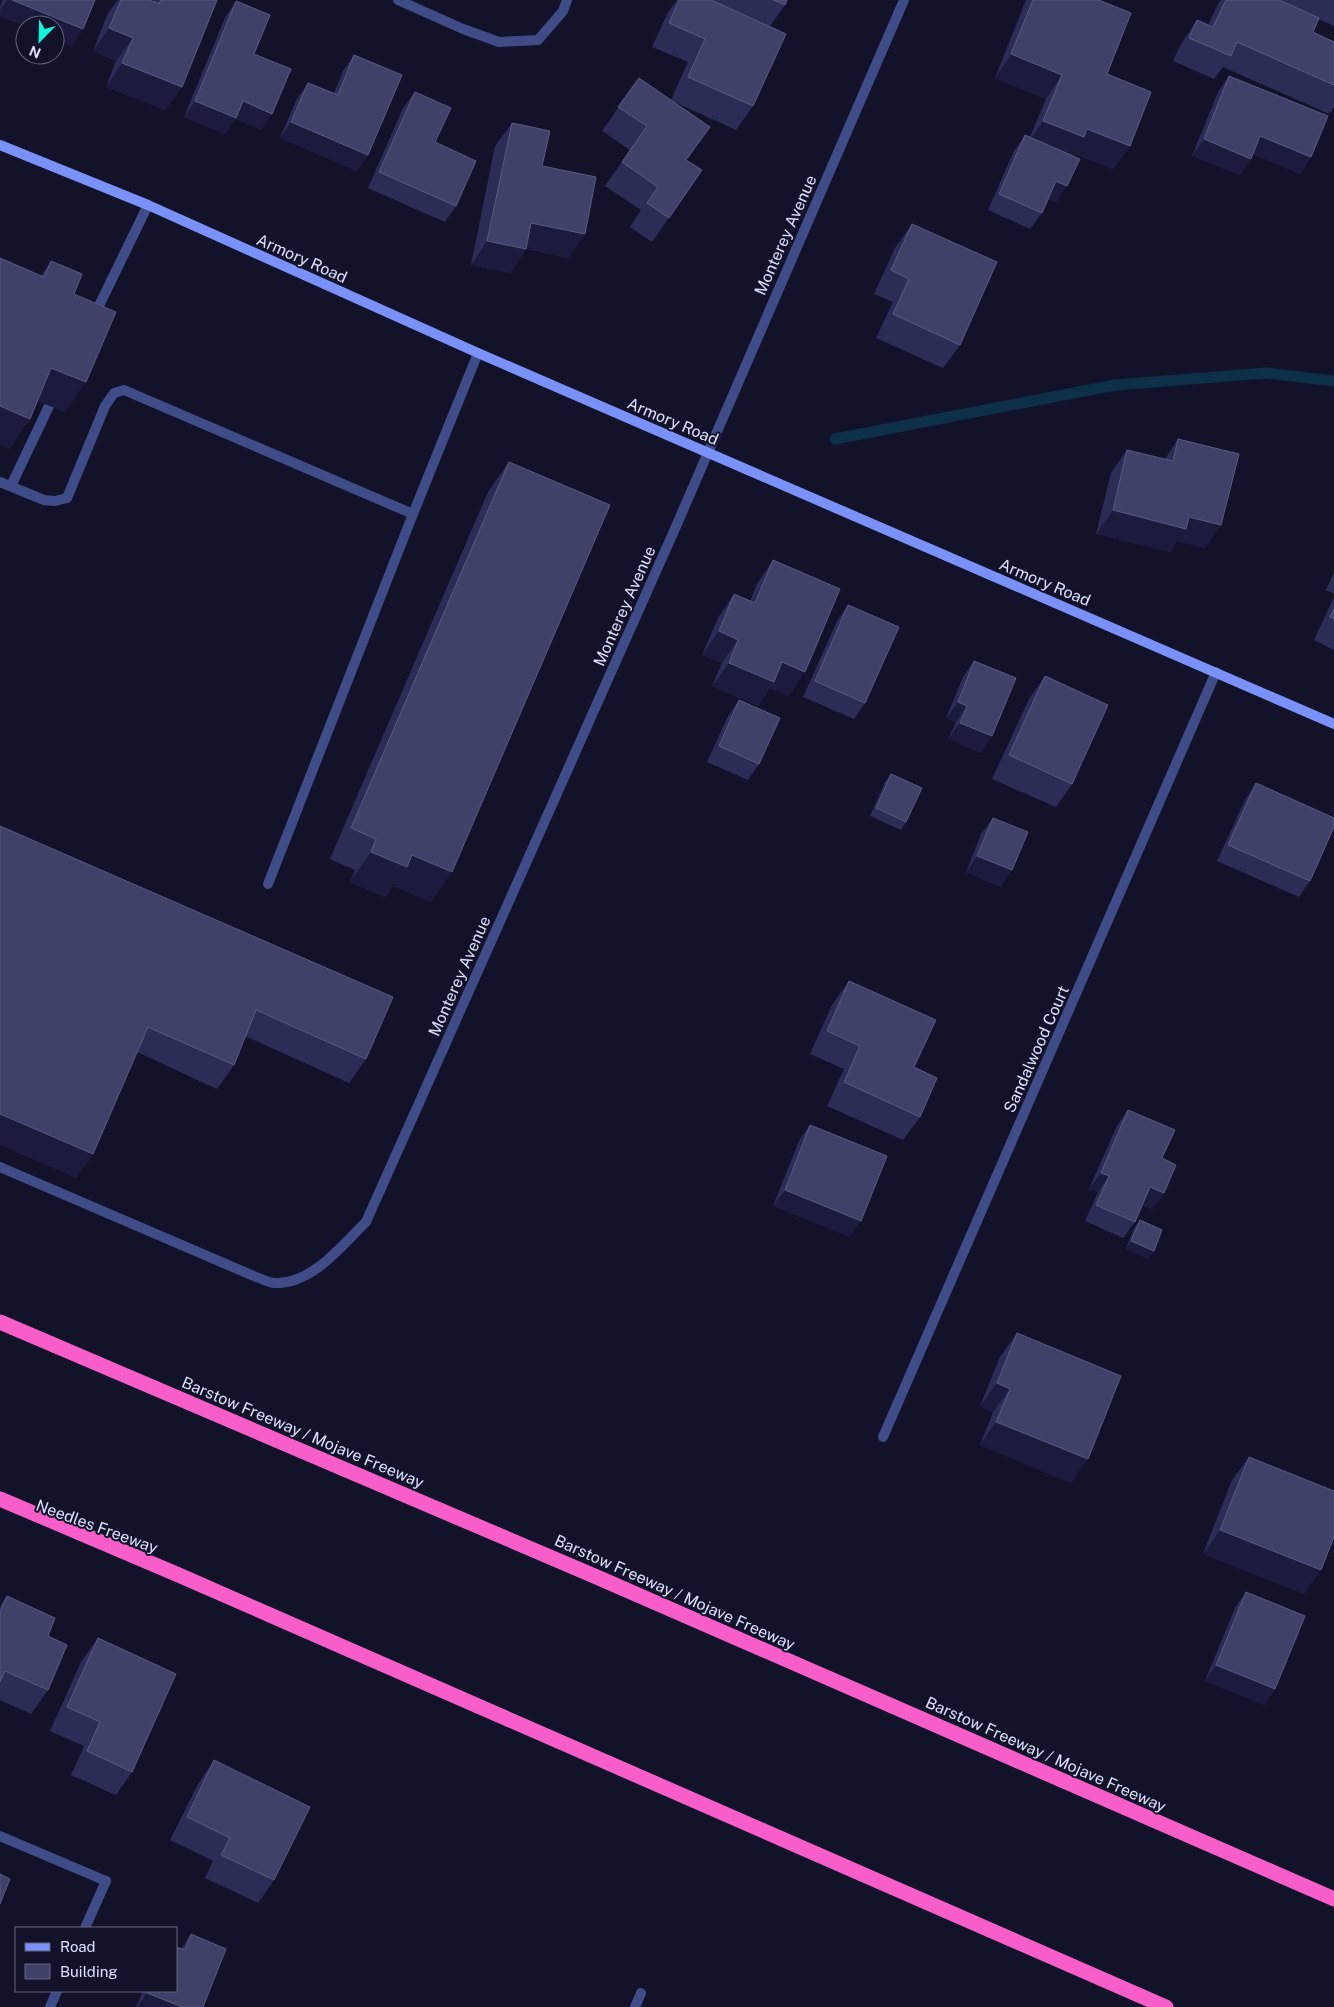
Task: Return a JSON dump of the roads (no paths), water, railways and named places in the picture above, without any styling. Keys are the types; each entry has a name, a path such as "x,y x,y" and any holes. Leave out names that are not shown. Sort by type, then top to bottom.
{"highway":[{"name":"Barstow Freeway / Mojave Freeway","path":"0,1322 598,1578 1334,1899"},
{"path":"0,1499 181,1576 1166,2007"},
{"name":"Needles Freeway","path":"0,1510 181,1576"}],"main road":[{"name":"Armory Road","path":"0,145 148,205 478,353 1334,724"}],"street":[{"path":"398,0 463,29 499,42 538,40 563,10 567,0"},
{"name":"Monterey Avenue","path":"0,1167 256,1277 277,1284 298,1280 313,1272 366,1222 707,452 904,0"},
{"path":"88,328 148,205"},
{"path":"268,884 478,353"},
{"path":"0,482 44,500 55,502 67,498 105,406 114,393 124,390 413,514"},
{"path":"11,486 49,406"},
{"name":"Sandalwood Court","path":"883,1437 1216,672"},
{"path":"0,1836 106,1881 85,1927"},
{"path":"50,2007 57,1992"},
{"path":"635,2007 641,1993"}],"waterway":[{"path":"835,439 1115,385 1266,373 1334,381"}]}
